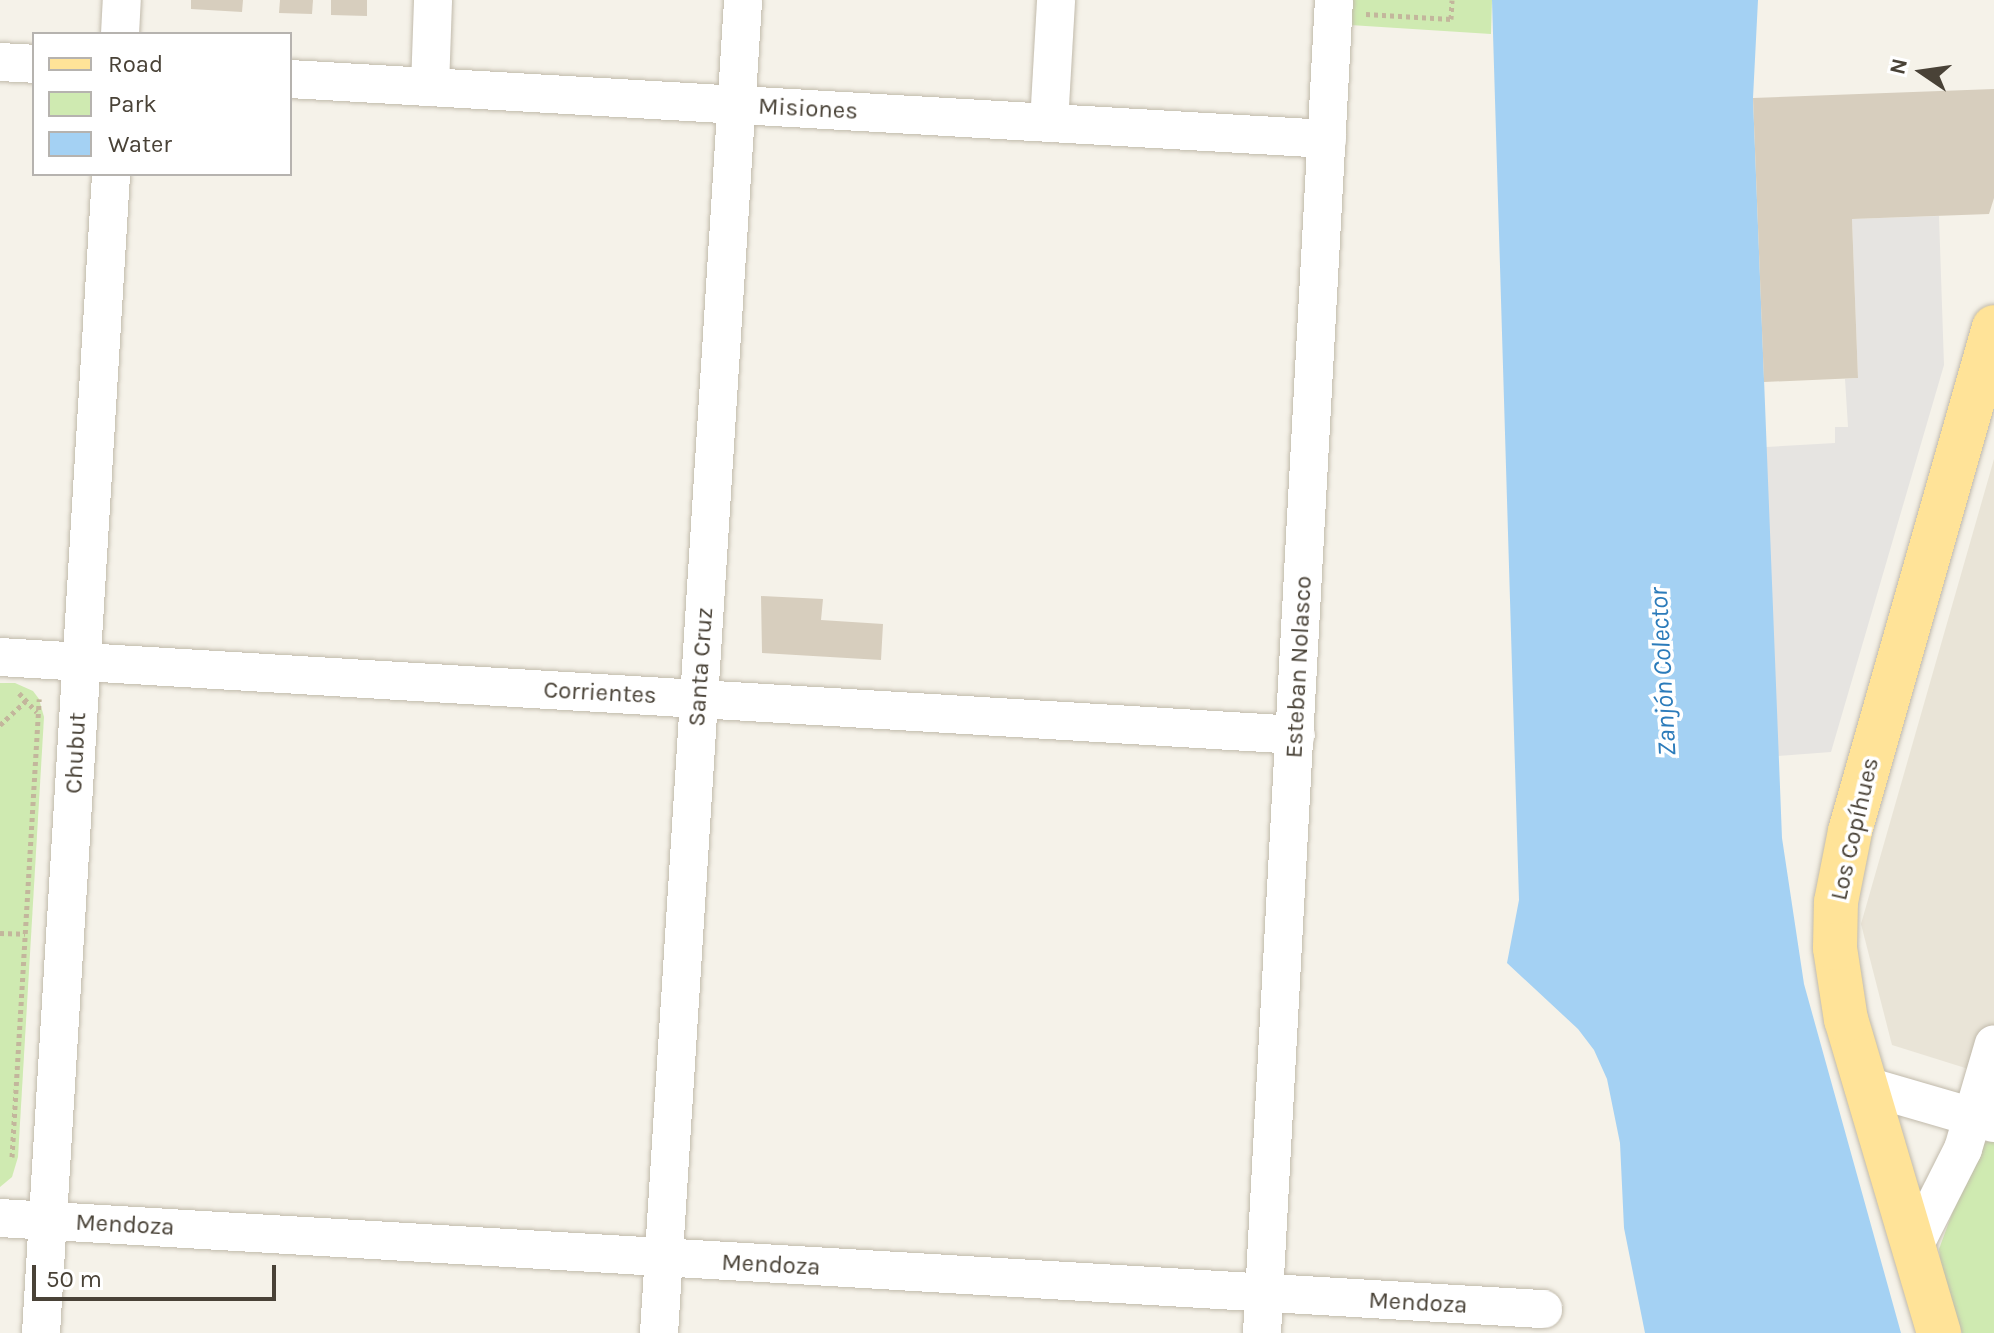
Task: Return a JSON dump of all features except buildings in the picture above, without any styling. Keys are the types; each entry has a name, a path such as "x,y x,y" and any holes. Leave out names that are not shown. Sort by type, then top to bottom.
{"main road":[{"name":"Los Copíhues","path":"1939,1333 1846,1020 1835,924 1839,878 1994,327"}],"street":[{"path":"120,32 122,0"},
{"path":"430,87 433,0"},
{"name":"Santa Cruz","path":"659,1333 743,0"},
{"path":"1049,123 1056,0"},
{"name":"Esteban Nolasco","path":"1262,1333 1327,139 1350,7"},
{"path":"0,62 32,64"},
{"name":"Misiones","path":"292,79 1327,139"},
{"name":"Chubut","path":"41,1333 111,176"},
{"name":"Corrientes","path":"7,673 82,662 1296,735"},
{"path":"1913,1248 1958,1159 1983,1120 1994,1044"},
{"path":"1863,1085 1983,1120"},
{"name":"Mendoza","path":"0,1218 1543,1309"}],"path":[{"path":"1350,7 1451,19 1452,0"},
{"path":"7,673 38,713"},
{"path":"12,1157 39,699"},
{"path":"0,725 26,701"},
{"path":"0,933 25,934"}],"shaded area":[{"path":"1939,216 1944,365 1831,752 1777,756 1766,447 1835,443 1835,427 1848,427 1845,379 1858,378 1852,219"},
{"path":"1994,459 1994,1077 1892,1045 1861,924"}],"green space":[{"path":"1351,0 1492,0 1491,34 1350,25"},
{"path":"0,683 15,683 33,691 39,699 44,717 18,1157 12,1177 0,1187"},
{"path":"1994,1140 1994,1333 1962,1333 1942,1273 1939,1249 1974,1154 1983,1143"}],"water":[{"name":"Zanjón Colector","path":"1492,0 1758,0 1753,98 1782,838 1804,984 1901,1333 1645,1333 1624,1228 1620,1143 1607,1079 1594,1050 1578,1029 1507,963 1519,900"}]}
